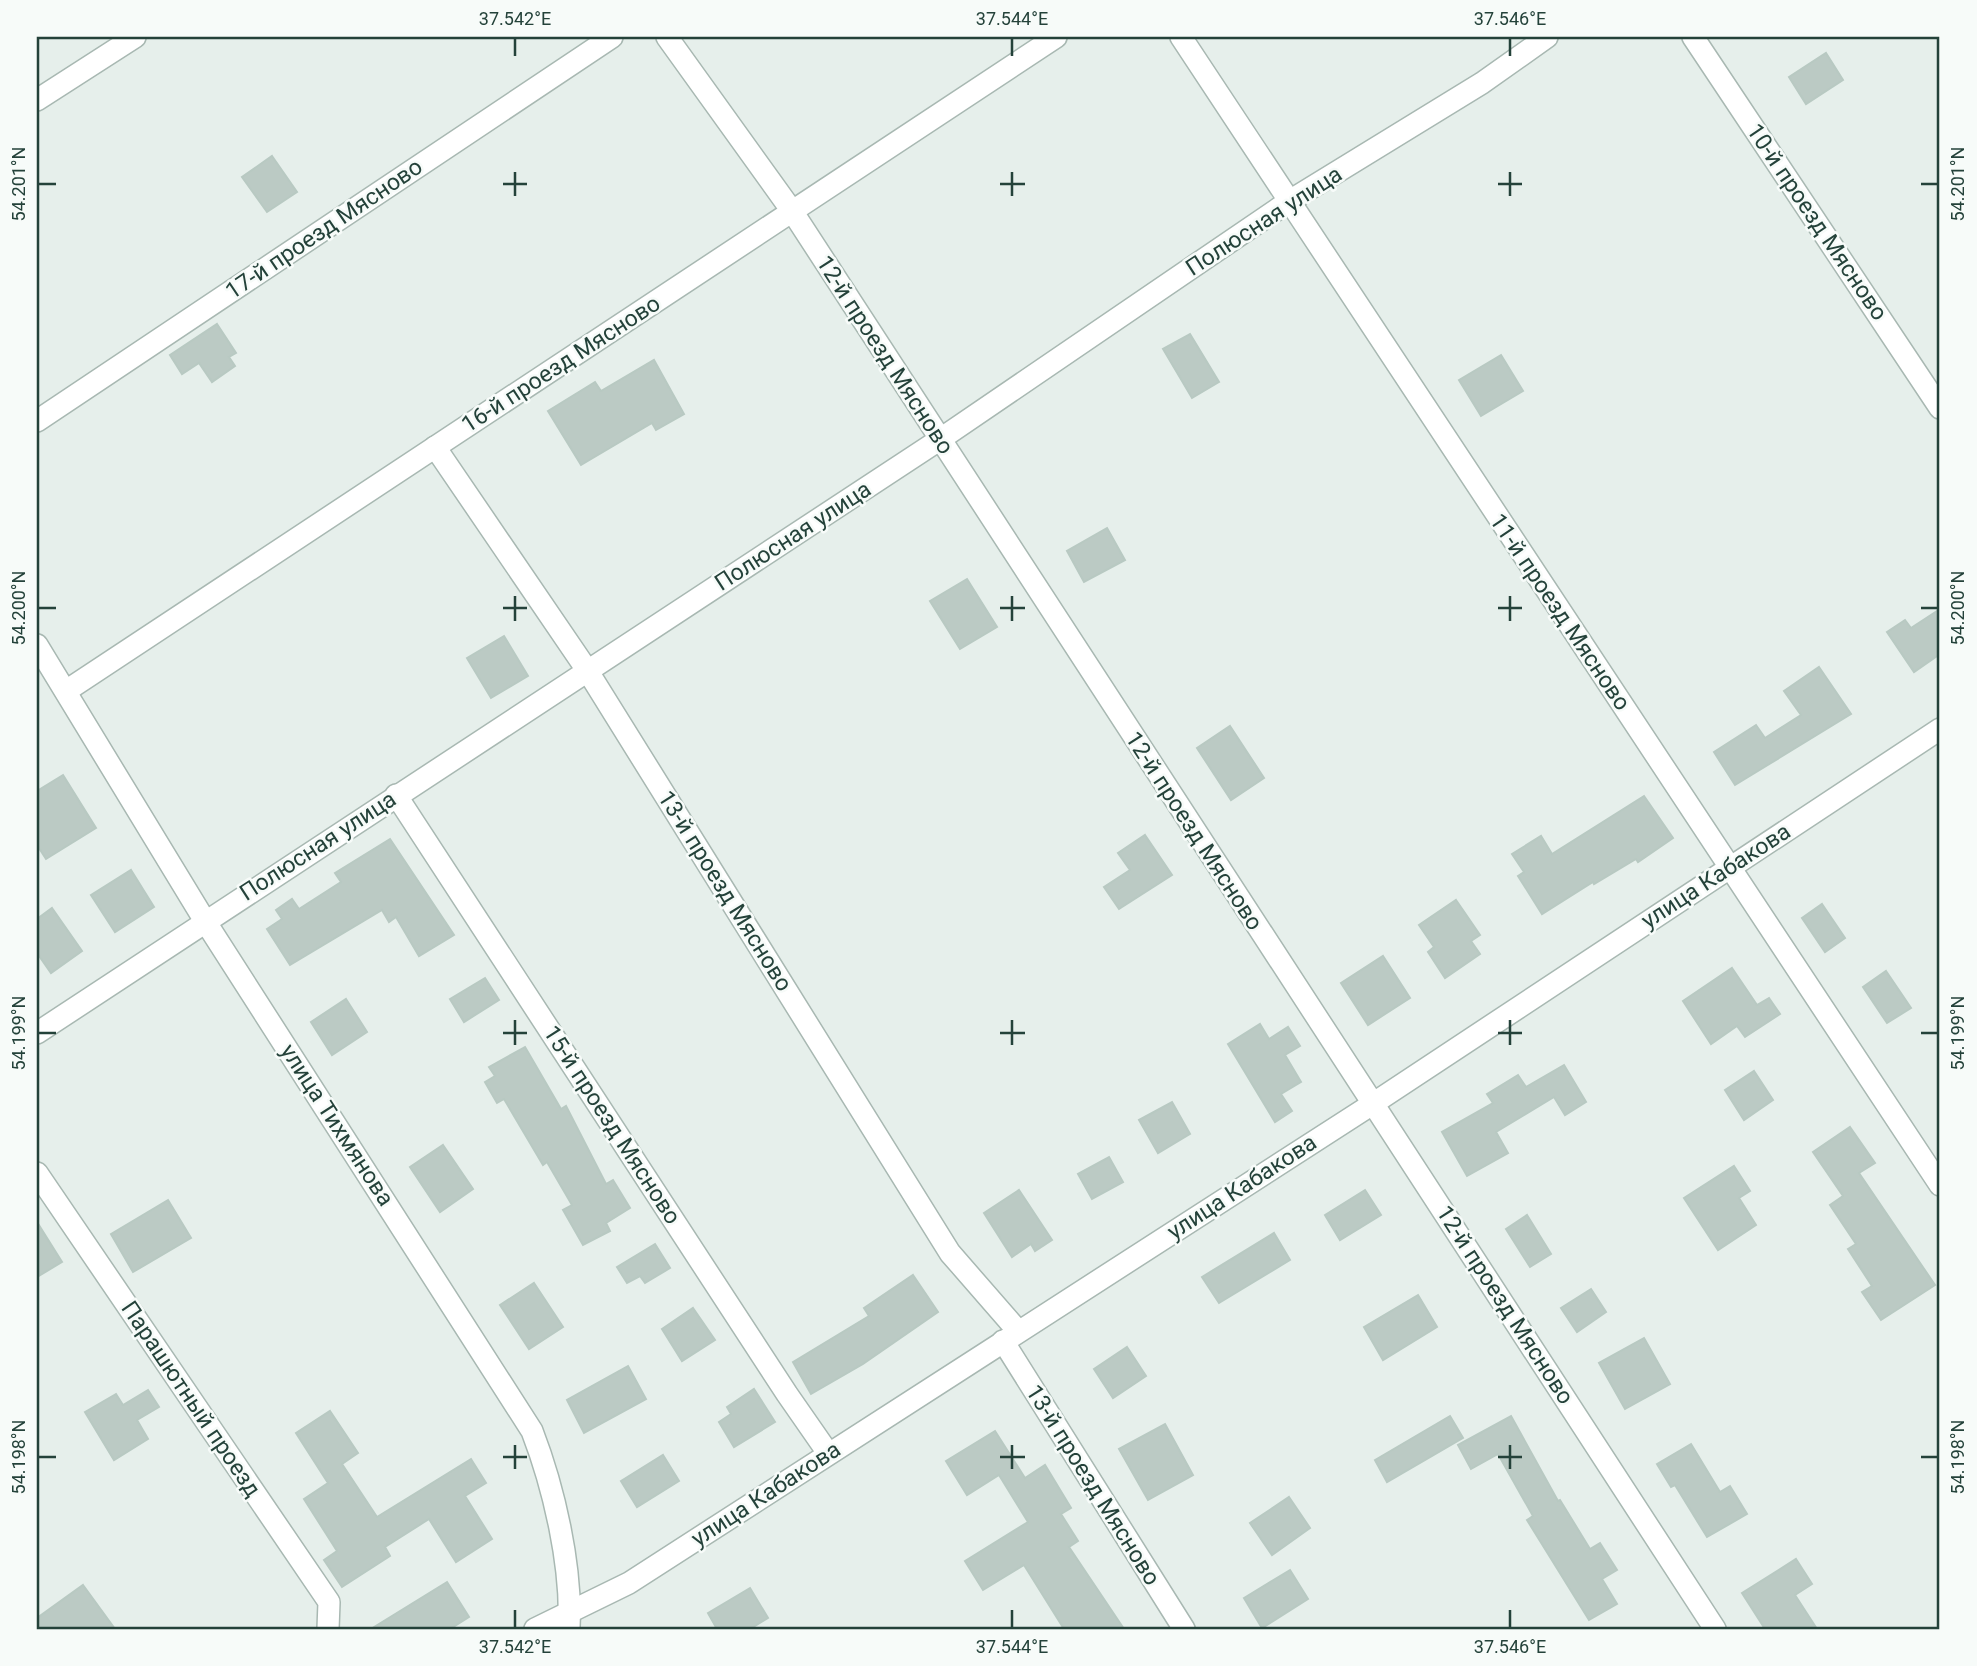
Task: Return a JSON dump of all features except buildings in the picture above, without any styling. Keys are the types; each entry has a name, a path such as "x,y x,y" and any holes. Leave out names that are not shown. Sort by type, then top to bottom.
{"street":[{"path":"37,100 135,37"},
{"name":"17-й проезд Мясново","path":"37,421 612,37"},
{"name":"12-й проезд Мясново","path":"667,37 792,211 1715,1629"},
{"name":"16-й проезд Мясново","path":"66,691 1056,37"},
{"name":"11-й проезд Мясново","path":"1181,37 1940,1185"},
{"name":"Полюсная улица","path":"37,1033 939,440 1289,202 1482,83 1547,37"},
{"name":"10-й проезд Мясново","path":"1693,37 1940,408"},
{"name":"13-й проезд Мясново","path":"435,447 587,670 950,1253 1011,1336 1184,1629"},
{"name":"улица Тихмянова","path":"37,645 205,921 532,1431 546,1468 563,1554 569,1622"},
{"name":"улица Кабакова","path":"535,1629 569,1622 1374,1103 1728,866 1832,803 1940,729"},
{"name":"15-й проезд Мясново","path":"396,795 828,1453"},
{"name":"Парашютный проезд","path":"37,1173 329,1602 328,1629"}]}
